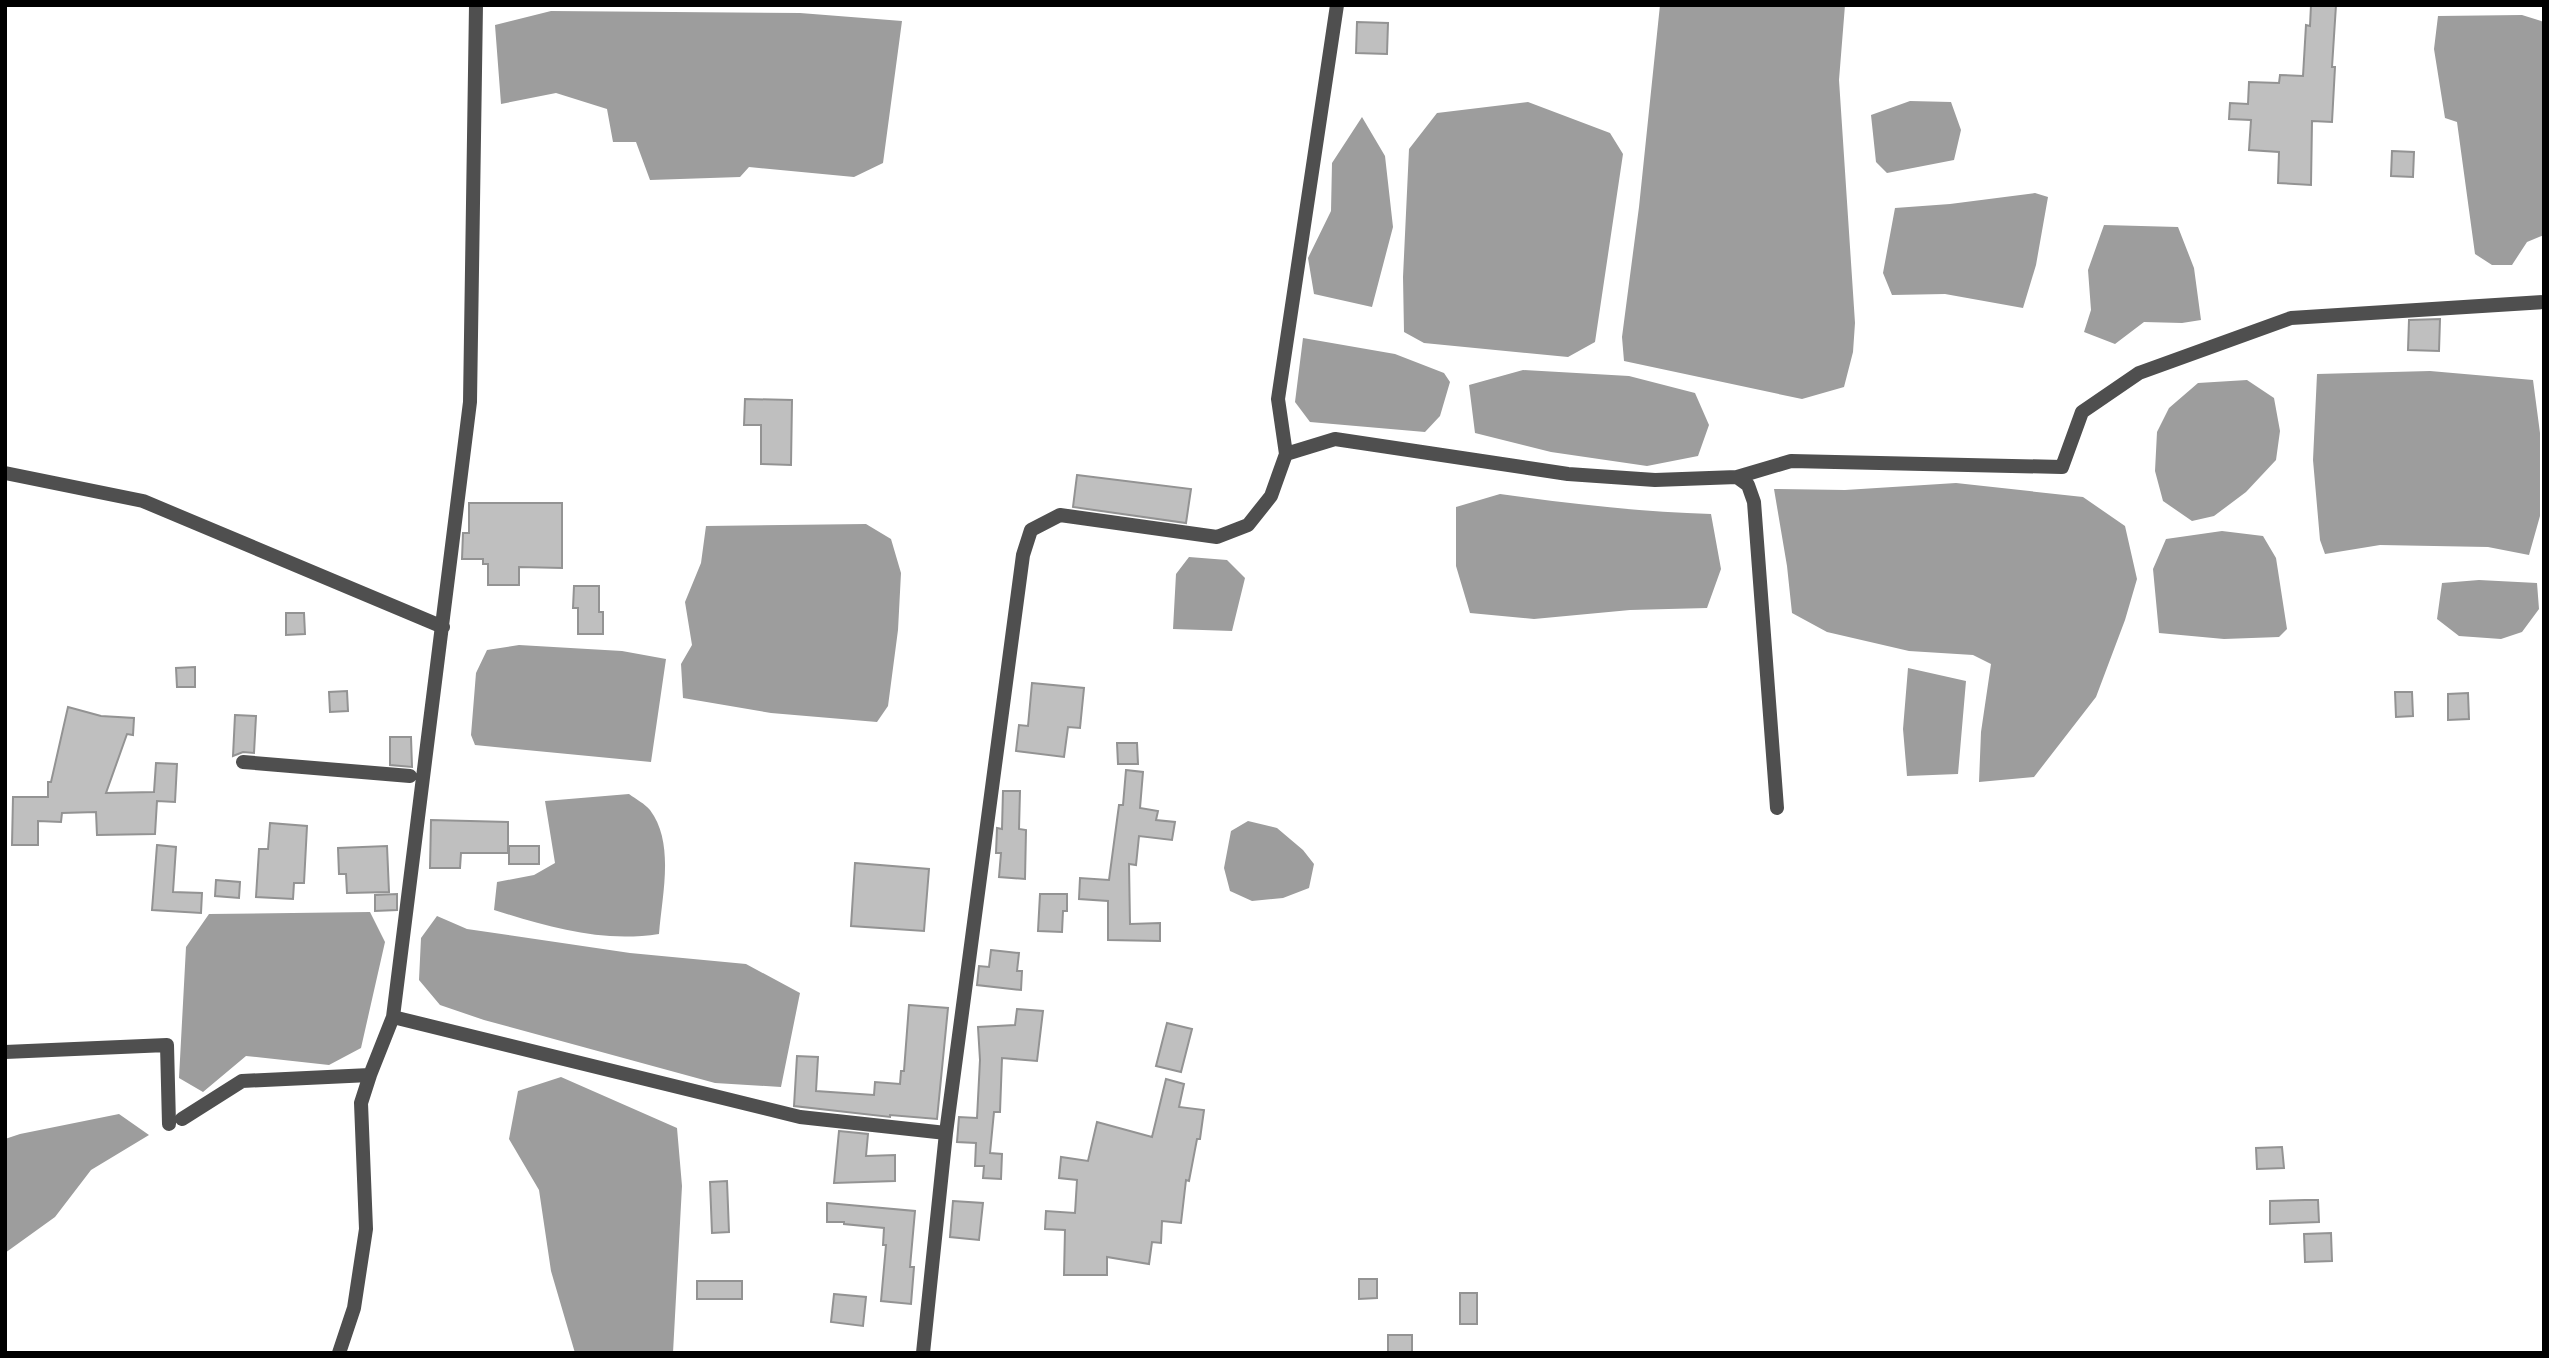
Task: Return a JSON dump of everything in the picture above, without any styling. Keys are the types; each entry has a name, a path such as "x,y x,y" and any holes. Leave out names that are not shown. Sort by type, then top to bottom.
{"street":[{"path":"339,1353 354,1308 366,1229 361,1103 393,1017 470,402 476,5"},
{"path":"923,1353 946,1133 1023,555 1031,530 1060,515 1217,537 1248,525 1271,496 1286,454 1278,399 1336,5"},
{"path":"1286,454 1335,439 1568,474 1655,480 1737,477 1791,461 2062,467 2082,412 2139,373 2291,318 2544,302"},
{"path":"5,474 143,501 443,627"},
{"path":"1737,477 1748,485 1754,502 1777,808"},
{"path":"243,762 410,776"},
{"path":"393,1017 800,1117 946,1133"},
{"path":"5,1052 167,1045 176,1121 243,1082 370,1075"}],"shaded area":[{"path":"1660,5 1845,5 1839,80 1855,323 1853,352 1844,387 1802,399 1624,361 1622,337 1639,207"},
{"path":"551,11 800,13 902,21 883,163 854,177 749,167 740,177 650,180 636,142 613,142 607,109 556,93 501,104 495,25"},
{"path":"2522,15 2544,22 2544,235 2527,242 2512,265 2492,265 2475,254 2457,122 2445,118 2434,49 2438,16"},
{"path":"1910,101 1951,102 1961,130 1954,160 1887,173 1876,162 1871,115"},
{"path":"1528,102 1610,133 1623,154 1595,342 1568,357 1424,343 1404,332 1403,277 1409,149 1437,113"},
{"path":"1362,117 1385,156 1393,227 1372,307 1314,294 1308,258 1331,211 1332,163"},
{"path":"2035,193 2048,197 2036,265 2023,308 1945,294 1892,295 1883,273 1895,208"},
{"path":"2104,225 2178,227 2194,268 2201,320 2182,323 2144,322 2115,344 2084,332 2091,310 2088,270"},
{"path":"1303,338 1395,354 1444,373 1450,382 1440,416 1425,432 1310,422 1295,402"},
{"path":"1523,370 1629,376 1695,393 1709,425 1698,456 1647,466 1551,452 1475,433 1469,385"},
{"path":"2430,371 2533,380 2540,433 2540,516 2529,555 2488,547 2380,545 2325,554 2320,540 2313,460 2317,374"},
{"path":"2247,380 2274,398 2280,431 2276,460 2246,492 2214,516 2192,521 2163,501 2155,471 2157,432 2169,408 2198,383"},
{"path":"1956,483 2083,497 2125,526 2137,579 2125,620 2096,697 2034,777 1979,782 1981,732 1991,664 1973,655 1909,651 1827,632 1792,613 1774,489 1845,490"},
{"path":"1500,494 1605,507 1711,514 1721,569 1707,608 1630,610 1534,619 1470,613 1456,566 1456,507"},
{"path":"866,524 891,539 901,573 898,630 888,706 877,722 771,713 683,698 681,664 692,645 685,602 701,563 706,526"},
{"path":"2222,531 2263,536 2276,558 2287,629 2279,637 2224,639 2159,633 2153,569 2166,539"},
{"path":"1189,557 1227,560 1245,578 1232,631 1173,629 1176,574"},
{"path":"2479,580 2537,583 2539,609 2522,632 2501,639 2459,636 2437,619 2442,583"},
{"path":"519,645 622,651 666,659 651,762 475,745 471,735 476,673 487,650"},
{"path":"1908,668 1966,681 1958,774 1907,776 1903,729"},
{"path":"629,794 650,810 658,823 662,838 665,870 659,934 616,936 575,932 494,910 497,882 534,875 555,863 545,801"},
{"path":"1248,821 1277,828 1303,850 1314,864 1309,888 1283,898 1252,901 1230,891 1224,868 1231,831"},
{"path":"370,912 385,942 361,1048 329,1065 246,1056 203,1092 179,1078 186,947 209,914"},
{"path":"437,916 467,929 630,953 746,964 800,993 781,1087 715,1083 484,1020 440,1005 419,980 421,938"},
{"path":"561,1077 677,1128 682,1186 673,1353 575,1353 551,1271 539,1190 509,1139 518,1091"},
{"path":"119,1114 149,1135 91,1170 55,1217 5,1253 5,1139"}],"building":[{"path":"2311,5 2336,5 2332,122 2312,121 2311,185 2278,183 2279,152 2249,150 2251,120 2229,119 2230,103 2248,104 2249,82 2279,83 2280,75 2303,76 2306,25 2310,26"},
{"path":"1357,22 1388,23 1387,54 1356,53"},
{"path":"2392,151 2414,152 2413,177 2391,176"},
{"path":"2440,319 2439,351 2408,350 2409,320"},
{"path":"745,399 792,400 791,465 761,464 761,425 744,425"},
{"path":"1077,475 1191,489 1186,523 1073,507"},
{"path":"469,503 562,503 562,568 519,567 519,585 488,585 488,564 483,564 483,559 462,559 463,533 469,533"},
{"path":"574,586 599,586 599,612 603,612 603,634 578,634 578,608 573,608"},
{"path":"286,613 304,613 305,634 286,635"},
{"path":"195,667 195,687 177,687 176,668"},
{"path":"1032,683 1084,688 1080,728 1068,727 1064,757 1016,751 1019,725 1028,726"},
{"path":"347,691 348,711 330,712 329,692"},
{"path":"2395,692 2412,692 2413,716 2396,717"},
{"path":"2468,693 2469,719 2448,720 2448,694"},
{"path":"68,707 101,716 134,718 133,735 127,734 106,793 154,792 156,763 177,764 175,802 157,801 155,834 97,835 96,812 62,813 61,822 38,821 38,845 12,845 13,797 48,797 48,782 51,782"},
{"path":"235,715 256,716 254,753 243,752 233,756"},
{"path":"390,737 411,737 412,767 390,765"},
{"path":"1117,743 1137,743 1138,764 1118,764"},
{"path":"1126,770 1143,772 1140,808 1158,811 1156,820 1175,822 1172,840 1139,836 1136,865 1129,864 1130,924 1160,923 1160,941 1108,940 1108,901 1079,899 1080,878 1109,880 1119,805 1123,805"},
{"path":"1003,791 1020,791 1019,829 1026,830 1025,879 999,877 1001,853 996,853 997,828 1002,829"},
{"path":"431,820 508,822 508,853 461,853 460,868 430,868"},
{"path":"270,823 307,826 304,883 294,883 293,899 256,897 259,849 268,849"},
{"path":"157,845 176,847 173,892 202,893 201,913 152,910"},
{"path":"387,846 389,892 347,893 346,874 339,874 338,848"},
{"path":"509,846 539,846 539,864 509,864"},
{"path":"855,863 929,869 924,931 851,926"},
{"path":"216,880 240,882 239,898 215,896"},
{"path":"397,894 397,910 375,911 375,895"},
{"path":"1040,894 1067,894 1067,911 1063,911 1062,932 1038,931"},
{"path":"991,950 1019,953 1017,971 1022,971 1021,990 977,985 979,966 989,967"},
{"path":"909,1005 948,1008 937,1119 890,1117 794,1106 797,1056 818,1057 816,1091 874,1095 875,1082 900,1084 901,1071 904,1071"},
{"path":"1017,1009 1043,1011 1037,1061 1002,1058 1000,1112 994,1112 990,1153 1002,1154 1001,1179 983,1178 984,1166 975,1166 976,1143 957,1142 959,1117 977,1118 980,1060 978,1027 1015,1025"},
{"path":"1167,1023 1192,1029 1181,1072 1156,1066"},
{"path":"1166,1079 1184,1084 1179,1107 1204,1110 1200,1139 1197,1139 1189,1181 1186,1180 1181,1223 1162,1221 1161,1243 1152,1242 1149,1264 1107,1257 1107,1275 1064,1275 1065,1230 1045,1229 1046,1211 1075,1213 1077,1180 1059,1178 1061,1157 1088,1161 1097,1122 1152,1137"},
{"path":"839,1131 868,1134 866,1156 895,1155 895,1181 834,1183"},
{"path":"2282,1147 2284,1168 2257,1169 2256,1148"},
{"path":"727,1181 729,1232 712,1233 710,1182"},
{"path":"2318,1200 2319,1222 2270,1224 2270,1201"},
{"path":"953,1201 983,1203 979,1240 950,1237"},
{"path":"827,1203 915,1211 910,1267 914,1267 911,1304 881,1301 886,1245 883,1245 884,1228 827,1222"},
{"path":"2331,1233 2332,1261 2305,1262 2304,1234"},
{"path":"1359,1279 1377,1279 1377,1298 1359,1299"},
{"path":"697,1281 742,1281 742,1299 697,1299"},
{"path":"1460,1293 1477,1293 1477,1324 1460,1324"},
{"path":"834,1294 866,1297 863,1326 831,1322"},
{"path":"1388,1335 1412,1335 1412,1353 1388,1353"}]}
